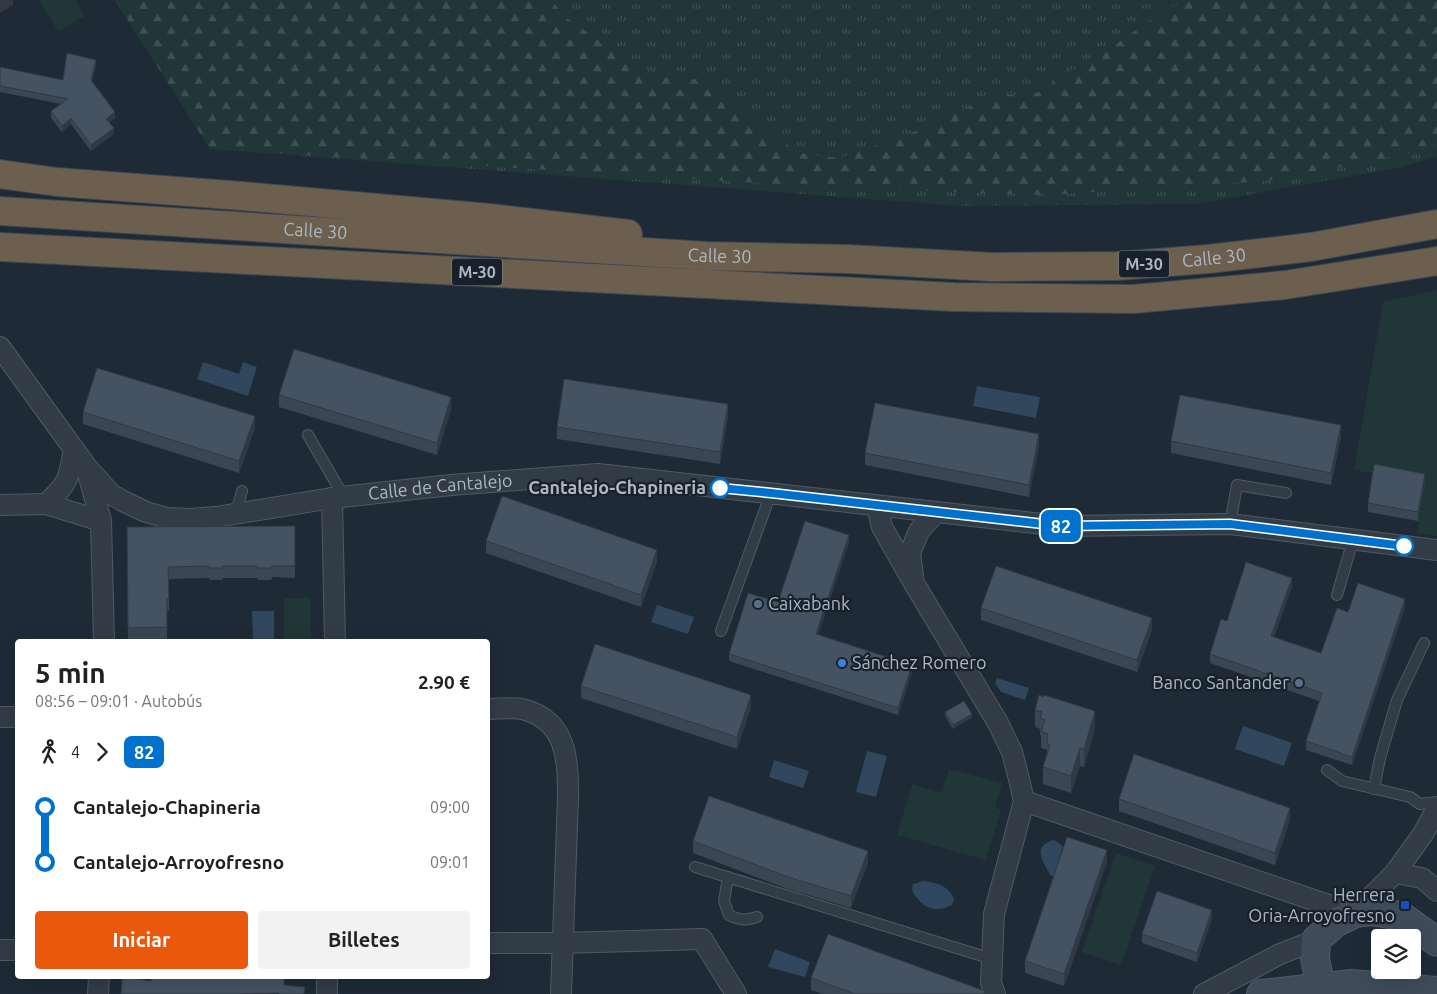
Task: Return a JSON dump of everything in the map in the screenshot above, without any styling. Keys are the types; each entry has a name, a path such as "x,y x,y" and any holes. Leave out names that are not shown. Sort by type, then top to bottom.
{"highway":[{"path":"0,174 57,182 490,218 848,259"},
{"name":"Calle 30","path":"0,211 706,256 848,259 992,267 1117,266 1208,259 1311,248 1437,224"},
{"name":"Calle 30","path":"0,247 954,297 1134,299 1285,285 1437,261"}],"main road":[{"path":"1320,990 1315,958 1335,925 1371,910 1401,916 1437,942"},
{"path":"1261,994 1320,990 1351,984 1378,985 1436,992 1437,986"}],"street":[{"name":"Calle de Cantalejo","path":"0,347 86,466 111,494 146,512 167,518 191,519 338,497 451,485 598,474 1061,526 1230,524 1437,550"},
{"path":"46,504 69,479 74,449"},
{"path":"86,466 101,521 104,639"},
{"path":"335,639 338,497"},
{"path":"101,521 110,510 123,501"},
{"path":"0,505 46,504 101,521"},
{"path":"877,506 882,527 998,723 1009,745 1024,801 994,914 991,983 995,994"},
{"path":"915,585 910,553 918,531 936,512"},
{"path":"490,709 522,709 536,714 549,723 562,741 566,754 568,797 561,994"},
{"path":"0,717 15,717"},
{"path":"1024,801 1331,906 1335,925"},
{"path":"1204,994 1335,925 1395,873 1430,833 1437,808"},
{"path":"1395,873 1422,878 1437,891"},
{"path":"490,943 702,939 736,994"},
{"path":"0,950 15,950"},
{"path":"98,994 99,979"},
{"path":"327,979 327,994"}],"lane":[{"path":"308,435 338,497"},
{"path":"1230,524 1237,485 1286,493"},
{"path":"236,513 242,491"},
{"path":"721,630 771,493"},
{"path":"1337,595 1353,540"},
{"path":"1374,789 1380,758 1397,700 1424,643"},
{"path":"1327,770 1342,781 1410,797 1420,804 1437,802"},
{"path":"695,867 992,959"},
{"path":"728,877 724,900 729,915 740,920 750,920 757,917"}],"green space":[{"path":"39,0 75,0 85,16 58,31"},
{"path":"115,0 1437,0 1437,157 1397,168 1197,204 960,206 210,149"},
{"path":"115,0 551,0 568,19 618,54 637,71 653,76 701,80 743,116 791,147 805,154 840,158 919,130 991,97 1029,94 1045,89 1060,72 1082,68 1163,11 1187,0 1437,0 1437,144 1398,156 1264,181 1049,195 841,188 210,149"},
{"path":"1437,290 1437,536 1417,533 1425,483 1354,470 1383,302"},
{"path":"284,598 310,598 311,639 284,639"},
{"path":"949,769 1002,783 995,807 1001,810 986,860 897,835 912,784 942,793"},
{"path":"1116,853 1155,866 1121,965 1082,952"}],"water":[{"path":"203,362 239,374 243,362 257,367 248,396 197,379"},
{"path":"977,386 1040,397 1036,418 973,406"},
{"path":"657,605 694,617 688,634 651,622"},
{"path":"252,611 274,611 274,639 253,639"},
{"path":"997,678 1029,688 1025,700 1001,692 995,683"},
{"path":"1243,726 1292,743 1284,766 1235,749"},
{"path":"867,751 887,756 876,797 856,792"},
{"path":"774,760 809,771 803,788 769,777"},
{"path":"1054,840 1063,846 1054,876 1051,876 1042,860 1041,850 1043,846"},
{"path":"923,881 933,882 949,891 954,899 952,905 942,909 933,909 924,905 912,890 913,884"},
{"path":"775,949 810,962 805,977 768,967"}],"building":[{"path":"67,53 96,60 91,80 115,112 106,119 114,128 91,145 71,118 62,126 51,111 68,99 0,86 0,67 63,80"},
{"path":"294,349 451,397 437,443 279,395"},
{"path":"97,368 255,416 239,461 83,412"},
{"path":"564,379 728,404 720,452 557,427"},
{"path":"1180,395 1341,425 1331,473 1171,441"},
{"path":"875,403 1039,434 1029,485 865,453"},
{"path":"1374,464 1425,474 1418,512 1368,503"},
{"path":"502,496 657,550 641,595 486,541"},
{"path":"805,521 849,535 816,634 912,665 898,708 729,654 748,593 778,602"},
{"path":"295,526 295,566 272,566 271,568 258,568 257,566 222,566 223,568 209,568 209,566 168,567 169,599 167,599 167,627 128,628 127,527"},
{"path":"1246,562 1292,578 1271,636 1321,653 1337,608 1348,612 1358,583 1405,599 1352,757 1306,741 1322,693 1210,654 1221,619 1227,621"},
{"path":"996,566 1152,618 1137,660 981,608"},
{"path":"595,644 751,695 737,737 581,686"},
{"path":"1039,695 1095,711 1084,749 1080,748 1071,776 1043,767 1050,745 1047,744 1048,734 1041,731 1045,720 1040,718 1042,712 1035,710"},
{"path":"964,701 972,714 953,725 945,712"},
{"path":"1134,754 1290,808 1275,853 1119,799"},
{"path":"709,796 868,851 851,896 788,877 693,841"},
{"path":"1067,837 1107,850 1064,974 1025,961"},
{"path":"1157,891 1212,910 1197,953 1142,934"},
{"path":"828,934 985,991 984,994 855,994 811,978"},
{"path":"122,979 151,981 151,979 284,979 284,985 305,987 304,994 121,994"}],"bus line":[{"name":"82","path":"720,488 1061,526 1230,524 1404,546"}],"place":[{"name":"Cantalejo-Chapineria","path":"720,488"},
{"name":"Caixabank","path":"758,604"},
{"name":"Sánchez Romero","path":"842,663"},
{"name":"Banco Santander","path":"1299,683"},
{"name":"Herrera Oria-Arroyofresno","path":"1405,905"}]}
